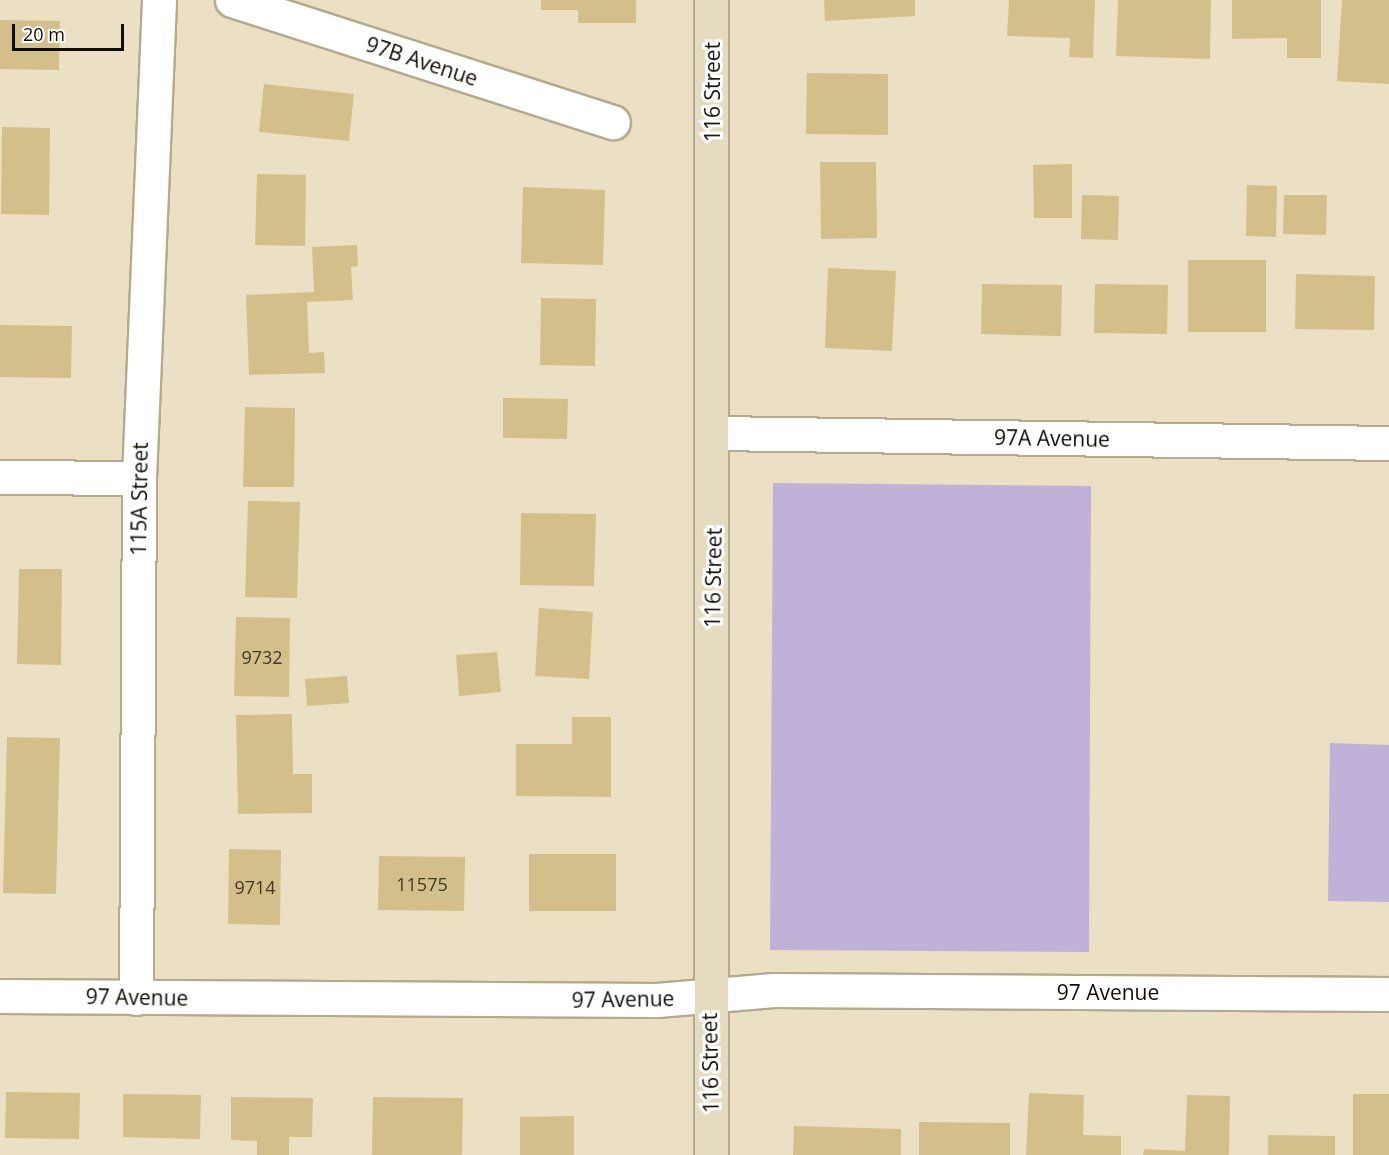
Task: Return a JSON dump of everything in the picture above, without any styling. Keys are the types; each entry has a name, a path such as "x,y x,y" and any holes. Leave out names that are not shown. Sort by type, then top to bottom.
{"street":[{"name":"115A Street","path":"136,998 139,478 159,0"},
{"name":"97B Avenue","path":"232,0 613,122"},
{"name":"116 Street","path":"711,0 715,433 709,996 711,1155"},
{"name":"97A Avenue","path":"715,433 1389,443"},
{"path":"0,477 139,478"},
{"name":"97 Avenue","path":"0,996 136,998 709,996 774,990 1389,994"}],"shaded area":[{"path":"773,483 1091,486 1089,952 770,950"},
{"path":"1330,743 1389,745 1389,902 1328,901"}],"building":[{"path":"541,0 636,0 636,23 578,23 578,10 541,10"},
{"path":"824,0 915,0 915,16 825,21"},
{"path":"1009,0 1095,0 1093,58 1069,57 1070,38 1007,36"},
{"path":"1118,0 1211,0 1210,59 1116,56"},
{"path":"1232,0 1321,0 1321,58 1287,58 1287,38 1232,39"},
{"path":"1342,0 1389,0 1389,84 1337,81"},
{"path":"0,20 60,21 59,70 0,69"},
{"path":"807,73 888,74 888,135 806,134"},
{"path":"264,84 354,94 349,141 259,132"},
{"path":"2,127 50,128 49,215 1,214"},
{"path":"820,162 876,162 877,238 821,239"},
{"path":"1072,164 1072,218 1034,218 1033,165"},
{"path":"257,174 306,175 305,246 255,245"},
{"path":"1247,185 1277,186 1276,237 1246,236"},
{"path":"523,187 605,190 603,265 521,263"},
{"path":"1082,195 1119,196 1118,240 1081,239"},
{"path":"1284,195 1327,195 1326,235 1283,234"},
{"path":"357,245 358,266 351,267 353,300 307,302 309,353 324,352 325,373 249,375 246,295 314,292 312,247"},
{"path":"1188,260 1266,260 1266,332 1188,332"},
{"path":"828,268 896,271 892,351 825,348"},
{"path":"1296,274 1375,276 1374,330 1295,329"},
{"path":"982,284 1062,285 1061,336 981,334"},
{"path":"1095,284 1168,285 1167,334 1094,333"},
{"path":"541,298 596,299 595,366 540,365"},
{"path":"0,325 72,326 71,378 0,377"},
{"path":"503,398 568,399 567,439 503,438"},
{"path":"245,407 295,408 294,487 243,487"},
{"path":"248,501 300,502 297,598 245,597"},
{"path":"521,513 596,514 594,586 520,585"},
{"path":"19,569 62,569 61,665 17,664"},
{"path":"539,608 593,612 589,679 535,676"},
{"path":"236,617 290,618 289,697 234,696"},
{"path":"497,652 501,692 459,696 456,655"},
{"path":"347,676 349,703 307,706 305,679"},
{"path":"292,714 293,774 312,774 312,813 238,814 236,715"},
{"path":"572,717 611,717 611,797 516,796 516,744 572,744"},
{"path":"7,737 60,738 56,894 3,893"},
{"path":"229,849 281,850 280,925 228,924"},
{"path":"529,854 616,854 616,911 529,911"},
{"path":"379,856 465,857 464,911 378,910"},
{"path":"6,1092 80,1093 79,1139 5,1138"},
{"path":"1029,1093 1084,1095 1083,1135 1121,1136 1121,1155 1026,1155"},
{"path":"123,1094 201,1095 200,1139 123,1137"},
{"path":"1353,1094 1389,1094 1389,1155 1353,1155"},
{"path":"1187,1095 1230,1096 1229,1155 1143,1155 1144,1149 1185,1151"},
{"path":"231,1097 313,1098 312,1137 289,1137 289,1155 257,1155 257,1141 231,1140"},
{"path":"373,1097 463,1098 462,1155 372,1155"},
{"path":"574,1116 574,1155 520,1155 520,1117"},
{"path":"919,1122 1010,1123 1010,1155 919,1155"},
{"path":"794,1126 901,1129 901,1155 793,1155"},
{"path":"1268,1135 1335,1136 1335,1155 1268,1155"}]}
